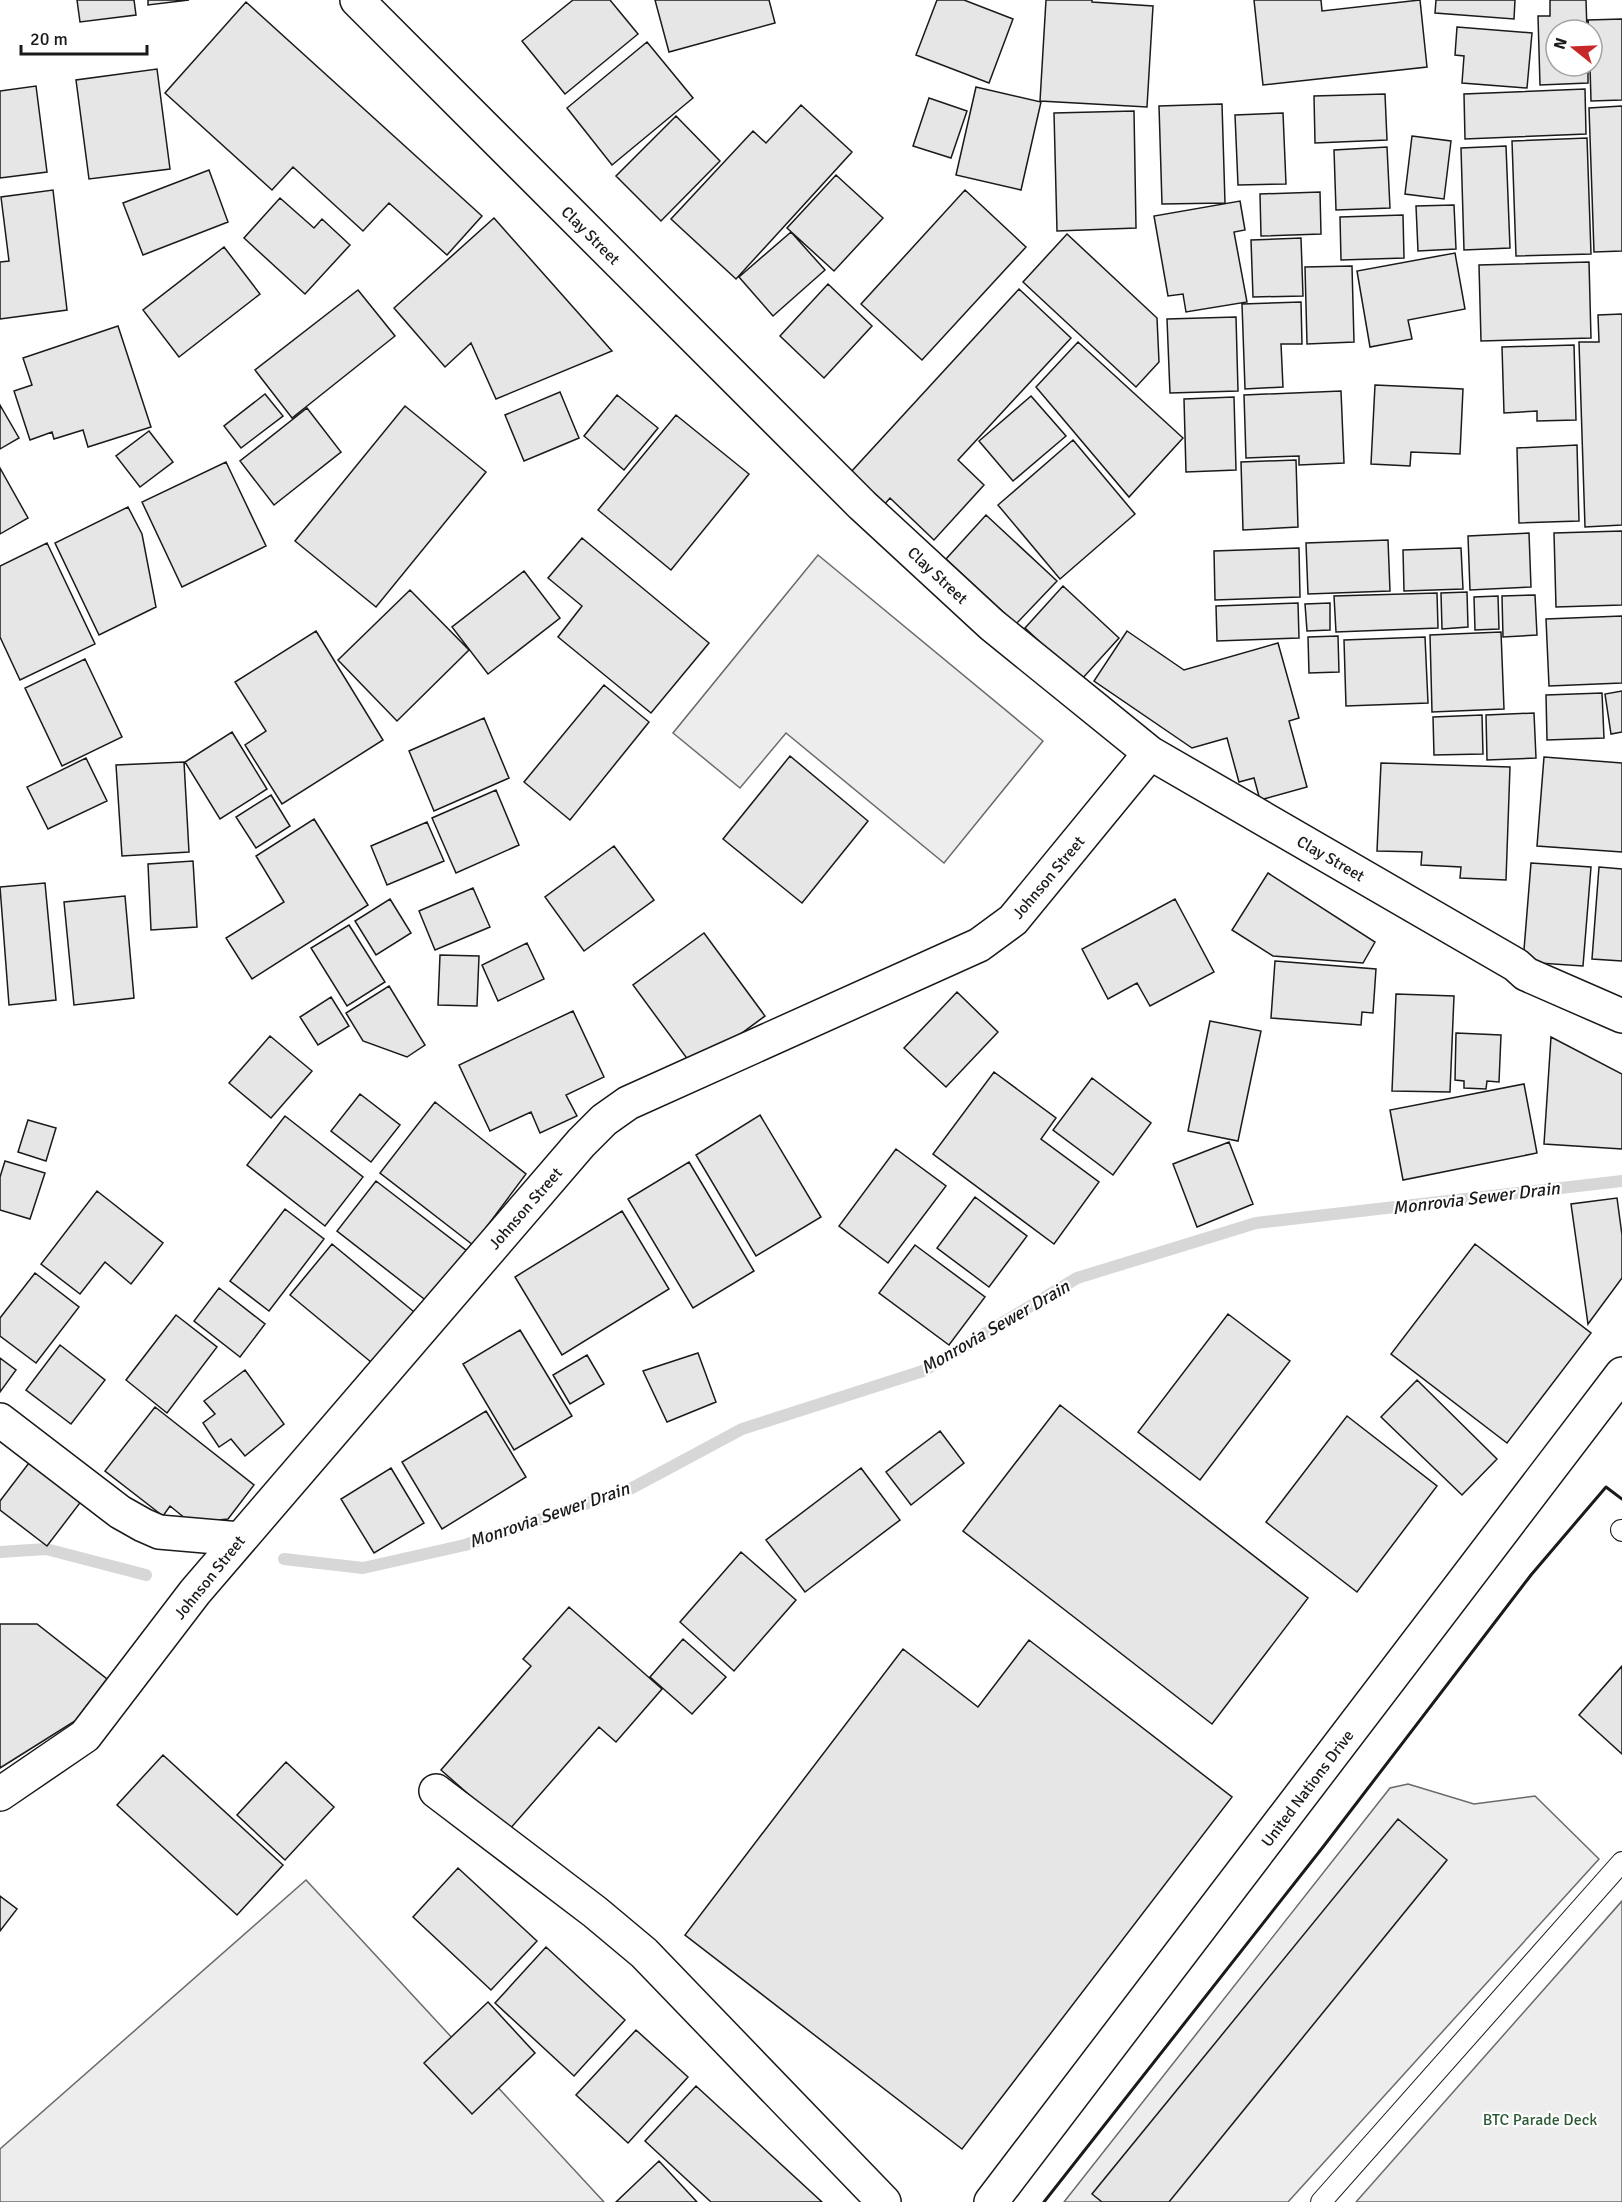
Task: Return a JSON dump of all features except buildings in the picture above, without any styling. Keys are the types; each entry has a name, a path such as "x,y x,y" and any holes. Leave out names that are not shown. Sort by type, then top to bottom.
{"street":[{"name":"Clay Street","path":"357,0 862,505 992,626 1150,753 1516,965 1526,974 1622,1016"},
{"name":"Johnson Street","path":"0,1794 85,1737 195,1592 581,1143 604,1120 628,1103 979,945 1013,920 1150,753"},
{"name":"United Nations Drive","path":"991,2202 1622,1374"},
{"path":"0,1420 120,1512 143,1525 159,1532 240,1539"},
{"path":"436,1791 595,1912 644,1953 884,2202"}],"lane":[{"path":"1321,2202 1622,1862"}],"shaded area":[{"path":"818,555 1043,741 944,863 786,733 740,788 673,733"},
{"path":"1408,1784 1474,1804 1535,1796 1599,1859 1288,2202 1064,2202 1390,1788"},
{"path":"306,1880 604,2202 0,2202 0,2149"},
{"name":"BTC Parade Deck","path":"1622,1901 1622,2202 1356,2202"}],"waterway":[{"name":"Monrovia Sewer Drain","path":"284,1559 363,1568 465,1545 632,1488 742,1429 923,1371 1077,1278 1256,1223 1622,1181"},
{"name":"Monrovia Sewer Drain","path":"0,1552 46,1549 146,1575"}],"wall":[{"path":"1044,2202 1323,1847 1531,1575 1606,1487 1622,1499"}]}
